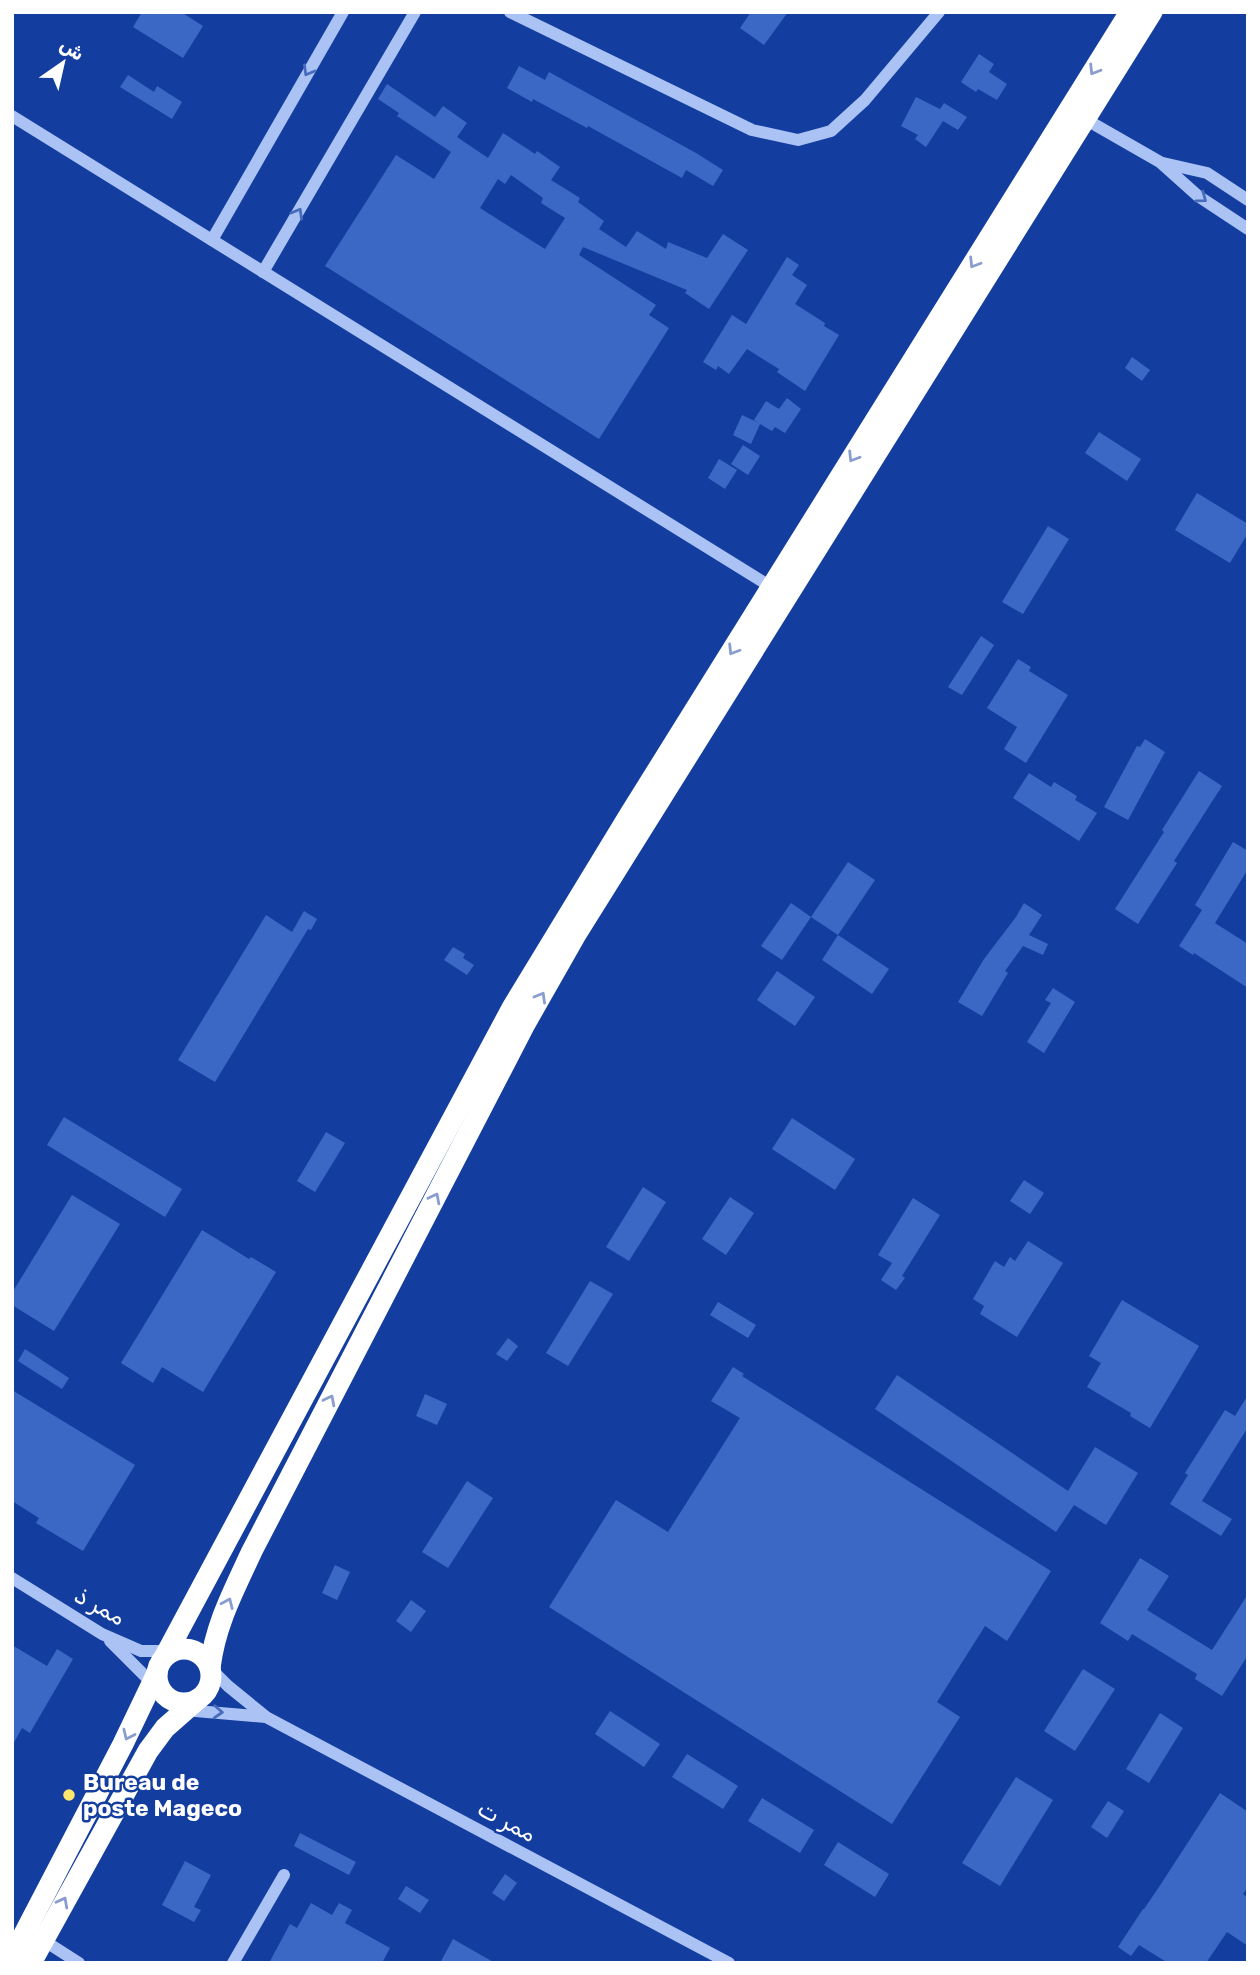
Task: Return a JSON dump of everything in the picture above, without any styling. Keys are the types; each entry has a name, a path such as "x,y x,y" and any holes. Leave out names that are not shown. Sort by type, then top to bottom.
{"highway":[{"path":"170,1679 209,1686 212,1644 252,1551 525,1024 780,592 1130,12"},
{"path":"12,1957 123,1744 170,1679 512,1008 630,814 780,592 1152,12"},
{"path":"31,1963 148,1751 165,1728 170,1679 181,1649 199,1653 210,1668"}],"street":[{"path":"212,240 342,12"},
{"path":"263,272 415,12"},
{"path":"510,12 752,130 798,140 831,131 857,108 939,12"},
{"path":"12,116 780,592"},
{"path":"1085,120 1160,162 1198,196 1248,229"},
{"path":"1160,162 1208,173 1248,200"},
{"name":"ممر ذ","path":"12,1578 102,1633 141,1651 170,1679"},
{"path":"102,1633 170,1679"},
{"name":"ممر ت","path":"210,1668 266,1717"},
{"name":"ممر ت","path":"170,1679 266,1717 729,1963"},
{"path":"233,1963 284,1875"},
{"path":"43,1940 79,1963"}],"building":[{"path":"142,12 181,12 203,26 183,58 133,27"},
{"path":"751,12 788,12 764,45 740,28"},
{"path":"979,54 994,64 989,72 1007,84 997,100 978,89 976,92 961,82"},
{"path":"519,66 545,80 549,72 723,170 713,186 686,170 682,178 588,126 587,128 533,99 532,102 507,88"},
{"path":"128,75 154,92 157,86 182,102 172,119 120,87"},
{"path":"387,84 435,117 443,106 467,123 457,137 488,158 503,133 535,154 537,151 560,167 551,180 580,198 578,202 604,221 599,229 626,247 637,231 666,249 668,242 707,258 723,234 748,250 709,309 685,293 687,290 583,247 579,255 656,305 649,315 669,328 599,439 325,266 396,155 434,179 451,152 397,116 399,113 378,99","holes":["511,175 543,198 541,203 565,218 545,249 480,208 498,179 505,184"]},
{"path":"916,97 940,109 944,103 967,117 958,130 943,121 926,147 915,139 918,135 901,126"},
{"path":"787,257 799,265 792,275 807,285 795,304 839,335 805,391 777,372 779,369 747,349 729,374 718,366 716,370 703,362 732,315 746,324"},
{"path":"1132,357 1150,370 1142,381 1125,368"},
{"path":"787,398 801,409 785,433 775,427 772,431 760,424 751,444 733,435 742,415 759,423 754,420 766,401 779,409"},
{"path":"1099,432 1141,459 1127,481 1085,453"},
{"path":"743,445 760,456 748,475 731,464"},
{"path":"719,459 737,470 725,489 708,478"},
{"path":"1197,493 1248,524 1248,533 1230,563 1175,530"},
{"path":"1048,526 1069,539 1023,614 1002,602"},
{"path":"981,636 994,645 962,695 948,687"},
{"path":"1018,659 1031,667 1029,671 1068,695 1026,763 1004,749 1017,727 987,708"},
{"path":"1145,739 1165,752 1128,820 1104,807 1137,746 1140,747"},
{"path":"1199,771 1222,786 1138,924 1115,909"},
{"path":"1029,773 1051,787 1054,782 1077,796 1075,800 1097,813 1079,841 1013,798"},
{"path":"1233,842 1248,851 1248,869 1215,923 1248,944 1248,988 1179,946 1202,910 1195,905"},
{"path":"848,862 875,880 838,935 811,917"},
{"path":"791,903 811,917 782,960 761,946"},
{"path":"1024,903 1042,915 1029,935 1048,944 1043,955 1023,946 1005,971 1008,973 982,1016 958,1002 984,959"},
{"path":"304,911 317,919 311,930 308,929 215,1082 178,1060 266,915 292,932"},
{"path":"838,935 889,969 872,994 822,960"},
{"path":"453,947 465,954 463,958 474,965 467,975 444,960"},
{"path":"777,971 815,997 795,1026 757,1000"},
{"path":"1053,988 1075,1002 1044,1053 1027,1042 1051,1003 1045,1000"},
{"path":"64,1117 182,1189 165,1217 47,1145"},
{"path":"792,1118 855,1159 835,1190 772,1149"},
{"path":"326,1132 345,1143 315,1192 297,1181"},
{"path":"1024,1180 1044,1193 1030,1214 1010,1201"},
{"path":"643,1187 666,1202 629,1261 606,1247"},
{"path":"72,1195 120,1224 54,1331 12,1305 12,1293"},
{"path":"730,1197 754,1213 726,1255 702,1239"},
{"path":"913,1198 940,1215 896,1290 881,1280 892,1263 878,1255"},
{"path":"202,1230 276,1272 203,1392 162,1367 153,1383 121,1363"},
{"path":"1028,1241 1063,1263 1017,1337 980,1314 984,1306 973,1299 995,1261 1004,1267 1010,1257 1015,1261"},
{"path":"590,1281 613,1294 568,1366 546,1353"},
{"path":"1122,1300 1199,1346 1150,1428 1130,1416 1131,1413 1087,1387 1101,1363 1089,1356"},
{"path":"718,1302 756,1325 748,1338 710,1315"},
{"path":"508,1338 518,1346 507,1361 496,1354"},
{"path":"25,1349 69,1378 62,1389 18,1361"},
{"path":"733,1367 744,1374 742,1376 1051,1571 1007,1641 985,1626 937,1702 960,1717 892,1824 549,1607 616,1500 668,1532 740,1418 711,1401"},
{"path":"897,1375 1068,1491 1095,1447 1138,1473 1106,1525 1074,1505 1056,1532 875,1409"},
{"path":"12,1390 135,1465 83,1551 36,1523 39,1518 12,1501"},
{"path":"425,1394 447,1404 437,1425 416,1416"},
{"path":"1248,1395 1248,1427 1202,1501 1232,1519 1221,1536 1170,1504 1188,1475 1185,1473 1225,1410 1235,1416"},
{"path":"467,1481 493,1498 448,1568 422,1552"},
{"path":"1140,1558 1169,1576 1147,1610 1212,1650 1248,1594 1248,1655 1222,1696 1195,1679 1197,1674 1132,1634 1128,1641 1100,1623"},
{"path":"335,1565 350,1572 337,1600 322,1593"},
{"path":"411,1600 426,1611 411,1632 396,1621"},
{"path":"12,1645 47,1666 57,1649 73,1659 30,1733 22,1728 12,1746"},
{"path":"1083,1669 1115,1689 1075,1751 1044,1731"},
{"path":"610,1711 660,1744 644,1767 595,1734"},
{"path":"1160,1713 1183,1728 1149,1783 1126,1769"},
{"path":"687,1754 738,1786 723,1809 672,1777"},
{"path":"1016,1777 1053,1800 1000,1886 962,1863"},
{"path":"1220,1793 1248,1812 1248,1887 1243,1894 1248,1898 1248,1946 1227,1932 1206,1963 1168,1963 1139,1945 1131,1956 1118,1947"},
{"path":"762,1798 814,1830 800,1853 748,1821"},
{"path":"1108,1801 1124,1811 1107,1838 1091,1827"},
{"path":"300,1833 356,1862 349,1875 294,1846"},
{"path":"838,1842 889,1874 875,1897 824,1865"},
{"path":"185,1861 211,1875 194,1907 201,1910 194,1922 162,1905"},
{"path":"505,1874 517,1883 504,1901 492,1893"},
{"path":"406,1886 429,1900 420,1913 398,1899"},
{"path":"311,1903 332,1915 339,1903 352,1910 345,1923 390,1948 382,1963 269,1963 290,1924 297,1928"},
{"path":"453,1939 495,1963 440,1963"}],"place":[{"name":"Bureau de poste Mageco","path":"69,1795"}]}
